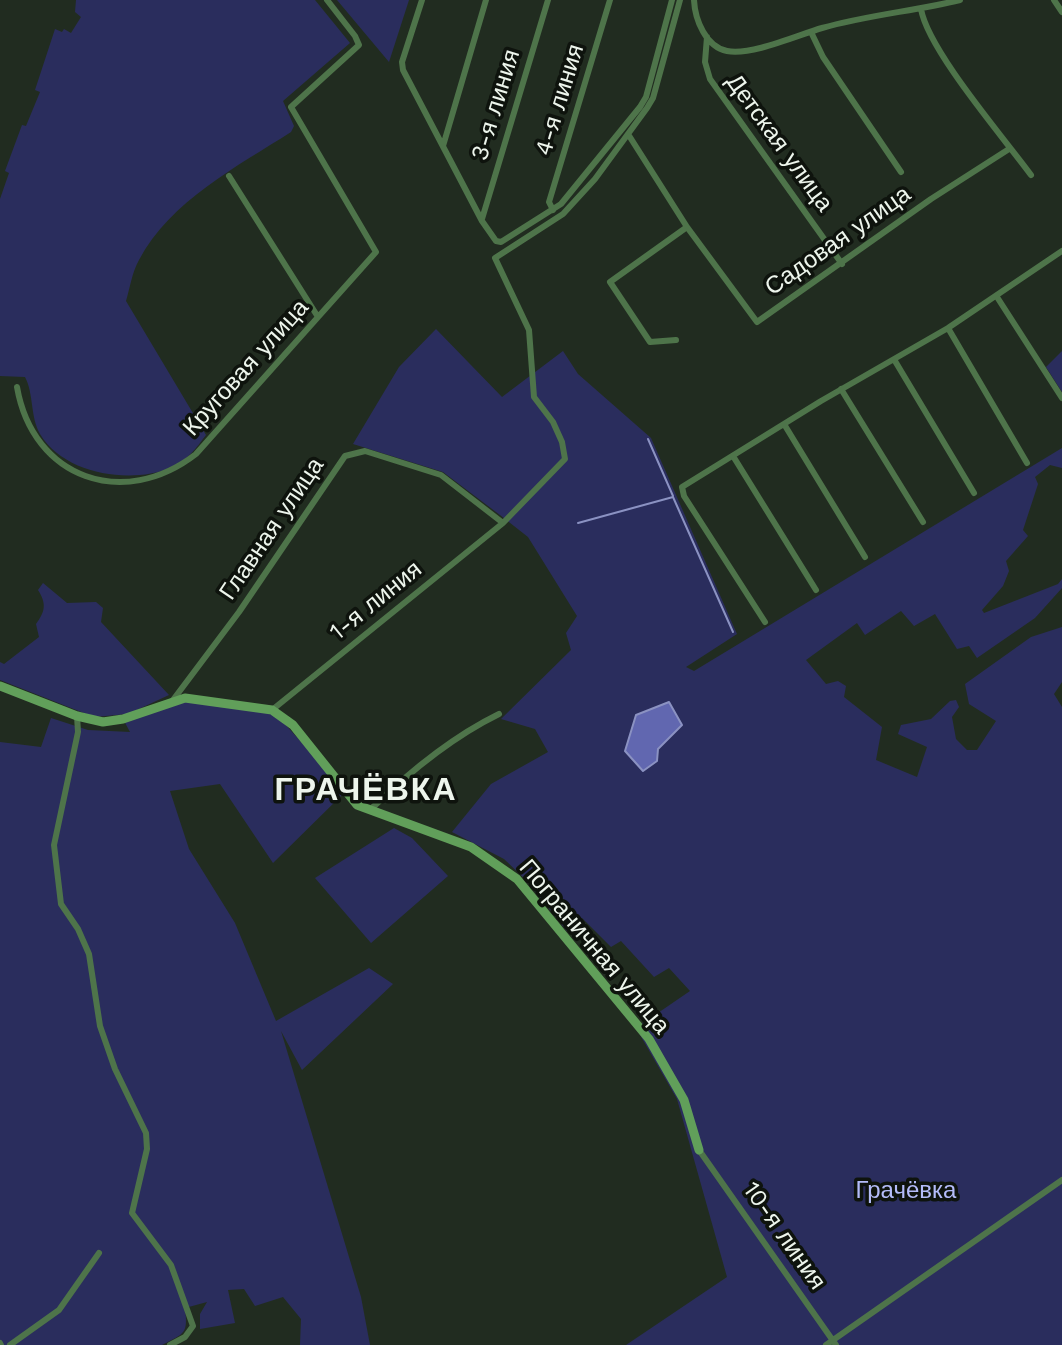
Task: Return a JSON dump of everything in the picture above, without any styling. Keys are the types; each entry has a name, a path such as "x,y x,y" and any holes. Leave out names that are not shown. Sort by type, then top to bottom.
{"street":[{"name":"Круговая улица","path":"17,387 27,423 44,447 66,467 107,482 143,481 178,467 196,454 376,252 293,114 294,102 359,45 327,0"},
{"path":"422,0 402,62 406,79 482,221 496,241 500,242 553,210 646,97 671,0"},
{"path":"443,146 486,0"},
{"name":"3-я линия","path":"482,221 548,0"},
{"name":"4-я линия","path":"553,210 550,202 610,0"},
{"path":"628,134 653,98 680,0"},
{"name":"Детская улица","path":"694,0 697,19 707,37 705,62 710,79 842,264"},
{"path":"707,37 718,48 734,52 811,32 960,0"},
{"path":"1054,0 1062,12"},
{"path":"921,9 929,33 1009,149 1031,175"},
{"path":"811,32 823,57 901,172"},
{"name":"Садовая улица","path":"628,134 687,227 757,322 913,212 1009,149"},
{"name":"1-я линия","path":"272,710 503,523 565,459 562,442 553,422 534,397 529,330 495,258 563,214 595,179 628,134"},
{"path":"229,176 318,317"},
{"path":"676,340 650,342 610,282 687,227"},
{"path":"765,622 681,490 684,484 889,360 895,361 997,297 1062,251"},
{"path":"997,297 1062,398"},
{"path":"948,328 1027,463"},
{"path":"895,361 974,492"},
{"path":"841,389 923,522"},
{"path":"784,424 865,557"},
{"name":"Главная улица","path":"173,700 239,612 345,456 365,451 441,475 503,523"},
{"path":"733,456 816,590"},
{"path":"0,686 78,716 103,722 123,719 173,700 192,699 272,710"},
{"name":"Пограничная улица","path":"272,710 293,725 357,805 444,835 480,852 507,870 649,1039 684,1100 699,1150"},
{"path":"370,810 391,790 465,734 499,714"},
{"path":"78,716 78,732 54,845 61,904 78,929 89,954 103,1035 146,1133 148,1149 132,1213 171,1265 192,1326 185,1337 170,1345"},
{"name":"10-я линия","path":"699,1150 834,1343"},
{"path":"826,1345 834,1343 1062,1180"},
{"path":"10,1345 60,1310 99,1253"}],"green space":[{"path":"76,0 315,0 350,43 283,101 294,126 291,132 228,172 187,203 152,239 137,265 126,301 206,435 182,462 155,473 118,475 82,467 65,459 51,448 40,434 25,377 0,376 0,199 9,173 5,171 22,125 26,126 40,92 35,90 55,29 62,32 64,29 71,33 81,17 75,12"},
{"path":"337,0 409,0 389,62"},
{"name":"Грачёвка","path":"436,329 502,397 563,351 578,374 651,438 737,634 686,667 694,671 1062,448 1062,468 1050,465 1035,477 1038,484 1023,530 1028,536 1006,561 1009,571 1003,586 982,610 984,613 1058,584 1062,579 1062,588 1035,618 977,658 969,646 957,649 935,614 914,626 901,611 865,635 857,623 806,660 826,684 838,681 846,686 844,697 882,727 876,760 917,777 927,747 898,734 901,725 931,719 950,701 956,700 959,707 952,717 956,739 967,750 977,750 996,721 969,704 965,684 1031,637 1062,627 1062,682 1054,694 1062,707 1062,1345 626,1345 727,1277 677,1099 636,1028 690,991 669,968 654,977 621,941 611,947 582,918 567,931 527,881 504,859 452,832 491,784 548,752 535,729 501,719 571,650 566,633 577,616 528,537 500,515 443,472 353,444 399,367","holes":["669,702 682,725 658,749"]},
{"path":"1062,351 1062,392 1046,367"},
{"path":"43,583 67,603 96,602 103,608 101,622 169,695 128,714 94,717 0,680 0,662 4,664 39,637 36,624 44,604 38,590"},
{"path":"173,700 272,710 346,791 273,863 220,784 170,791 189,849 235,923 276,1021 369,968 393,984 302,1070 281,1031 361,1297 370,1345 300,1345 301,1319 283,1297 255,1306 244,1289 228,1290 235,1323 200,1329 200,1314 207,1302 185,1308 186,1323 183,1332 162,1345 0,1345 0,742 41,747 51,718 88,730 130,732 123,719"},
{"path":"394,828 412,838 448,876 371,943 315,878"}],"water":[{"path":"669,702 682,725 658,749 657,761 643,771 625,751 636,715"}],"waterway":[{"path":"648,439 673,496"},
{"path":"578,523 673,497 733,632"}],"district":[{"name":"ГРАЧЁВКА","path":"366,791"}]}
